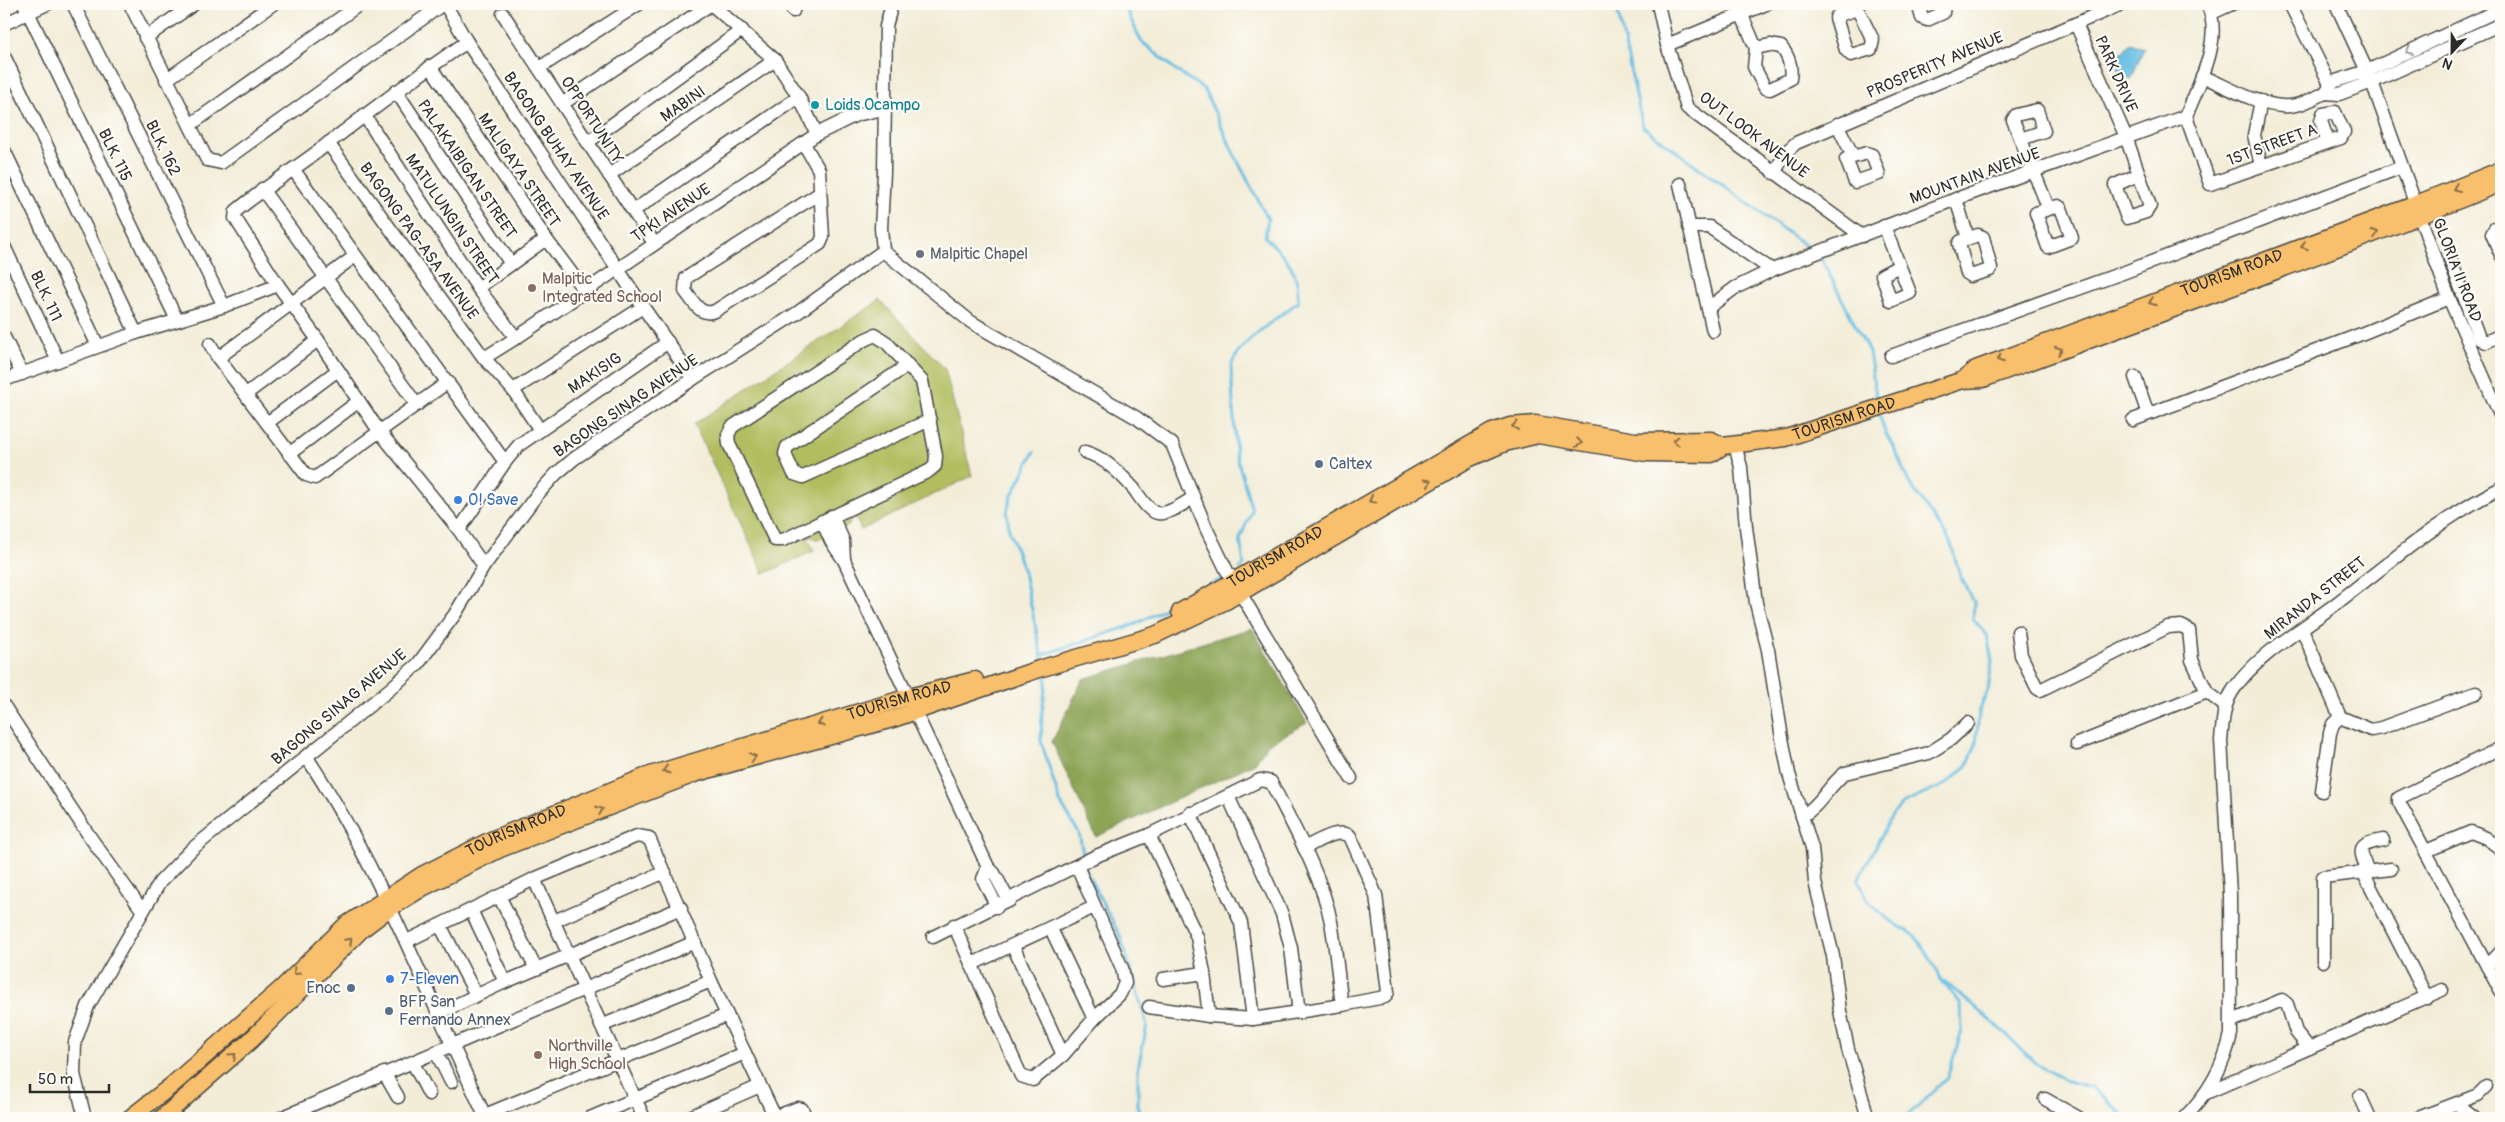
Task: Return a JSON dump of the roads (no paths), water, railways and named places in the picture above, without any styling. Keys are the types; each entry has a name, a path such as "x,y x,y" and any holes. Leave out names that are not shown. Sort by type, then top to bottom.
{"main road":[{"name":"TOURISM ROAD","path":"2417,211 2501,170"},
{"name":"TOURISM ROAD","path":"162,1118 251,1040 388,902 422,875 491,840 648,776 912,704 1038,667 1175,615 1492,432 1510,426 1536,424 1644,441 1711,440 1729,446 1786,438 1963,380 1976,368 2071,332 2501,183"},
{"name":"TOURISM ROAD","path":"130,1118 171,1086 283,987 346,925 388,902"}],"street":[{"path":"4,24 26,9 47,4"},
{"name":"BLK. 162","path":"73,4 224,306"},
{"path":"130,4 145,38 207,160 222,163 444,4"},
{"path":"145,38 194,4"},
{"path":"166,80 273,4"},
{"path":"190,125 360,4"},
{"name":"BAGONG BUHAY AVENUE","path":"444,4 467,42 617,268 693,379"},
{"path":"539,68 639,4"},
{"path":"562,104 711,4 775,60 798,97 817,134"},
{"path":"892,4 886,26 884,172 881,228 883,251 971,322 1138,418 1167,439 1176,452 1194,498 1234,581 1350,778"},
{"name":"OUT LOOK AVENUE","path":"1658,4 1667,45 1687,108 1862,236"},
{"path":"1667,45 1739,9 1766,4"},
{"path":"1918,4 1922,18 1927,20 1944,13 1944,4"},
{"name":"PROSPERITY AVENUE","path":"1774,173 1787,151 1796,143 2122,4"},
{"path":"2186,116 2202,76 2212,42 2210,8 2232,4"},
{"path":"2290,4 2328,89"},
{"name":"GLORIA II ROAD","path":"2336,4 2369,76 2449,298 2501,417"},
{"name":"BLK. 115","path":"26,9 177,320"},
{"path":"1739,9 1756,48 1754,67 1765,88 1770,89 1790,79 1792,71 1787,54 1781,47 1770,45 1756,48"},
{"path":"2369,76 2501,9"},
{"name":"OPPORTUNITY","path":"502,14 654,243"},
{"name":"PARK DRIVE","path":"2076,24 2126,137 2150,206 2146,212 2127,218 2114,187 2116,183 2138,175"},
{"path":"2202,76 2262,101 2282,106 2295,105 2328,89 2369,76 2501,24"},
{"path":"588,142 742,30"},
{"path":"467,42 430,66 293,169 262,189 236,211 235,218 278,285 380,431 459,530 484,566"},
{"path":"4,56 136,333"},
{"name":"MABINI","path":"609,175 775,60"},
{"name":"MALIGAYA STREET","path":"430,66 546,239 584,290"},
{"name":"PALAKAIBIGAN STREET","path":"396,92 510,264"},
{"path":"633,211 798,97"},
{"path":"2261,166 2254,136 2262,101"},
{"name":"TPKI AVENUE","path":"484,358 817,134 856,115 884,109"},
{"path":"2021,139 2044,131 2039,113 2034,110 2016,115 2013,120 2048,207"},
{"name":"1ST STREET A","path":"2186,116 2210,184 2341,138 2344,132 2335,112 2323,114 2321,121 2328,142"},
{"name":"MATULUNGIN STREET","path":"364,115 478,288 516,338"},
{"name":"MOUNTAIN AVENUE","path":"1708,308 1734,288 1772,270 1956,199 2186,116"},
{"path":"1837,124 1853,156"},
{"name":"BAGONG PAG-ASA AVENUE","path":"328,143 484,358 513,390 540,430"},
{"path":"804,144 816,163 820,193 823,237 820,244 715,311 708,314 702,313 685,291 686,278 820,193"},
{"path":"4,150 98,346"},
{"path":"1892,356 2124,272 2402,167"},
{"path":"293,169 505,462"},
{"path":"1680,184 1713,331"},
{"path":"262,189 417,406"},
{"path":"1956,199 1968,238"},
{"path":"1688,226 1709,227 1772,270"},
{"path":"1884,226 1910,293 1890,300 1882,275 1899,266"},
{"path":"2498,227 2492,234 2501,255"},
{"path":"478,288 546,239"},
{"name":"BLK. 111","path":"4,246 58,361"},
{"name":"BAGONG SINAG AVENUE","path":"85,1118 74,1074 75,1042 88,1006 142,910 160,882 192,849 390,689 418,664 455,614 484,566 536,496 556,474 575,458 693,379 797,313 883,251"},
{"path":"218,358 292,305 355,256"},
{"path":"2451,261 2479,338 2486,342 2501,335"},
{"path":"4,380 136,333 224,306 278,285"},
{"path":"2133,420 2356,336 2449,298"},
{"path":"513,390 643,307"},
{"path":"872,335 882,338 908,365 924,387 936,459 932,469 783,540 774,539 729,444 727,437 730,430 872,335"},
{"path":"4,337 22,374"},
{"path":"246,394 318,340"},
{"name":"MAKISIG","path":"459,530 505,462 519,445 668,342"},
{"path":"210,344 218,358 306,476 315,478 448,382"},
{"path":"908,365 787,446 786,456 794,474 803,477 930,420"},
{"path":"267,423 338,370"},
{"path":"2135,377 2148,414"},
{"path":"289,454 359,400"},
{"path":"1729,446 1741,467 1746,527 1756,603 1768,650 1782,738 1812,848 1816,882 1833,956 1848,1049 1868,1118"},
{"path":"1084,452 1098,457 1119,474 1148,508 1156,513 1166,512 1194,498"},
{"name":"MIRANDA STREET","path":"2206,1093 2228,1049 2232,1021 2225,782 2222,740 2225,706 2234,688 2251,669 2422,536 2461,510 2501,488"},
{"path":"827,519 831,541 844,560 988,867 983,879 1003,904"},
{"path":"2018,632 2021,655 2037,688 2040,690 2168,627 2186,627 2190,635 2192,660 2207,692 2225,706"},
{"path":"2302,629 2340,717 2371,730 2476,693"},
{"path":"2077,744 2207,692"},
{"path":"4,706 90,837 142,910"},
{"path":"2322,791 2330,733 2333,724 2340,717"},
{"path":"1802,816 1813,810 1844,773 1929,753 1951,739 1968,723"},
{"path":"2501,748 2399,798 2399,802 2501,992"},
{"path":"306,756 321,779 388,902 486,1117 617,1059 727,1015"},
{"path":"932,937 954,925 1003,904 1096,856 1149,835 1190,813 1260,780 1271,782 1304,848 1325,900 1331,921 1342,1005"},
{"path":"1228,796 1282,914 1291,948 1299,1013"},
{"path":"1190,813 1241,923 1253,1019"},
{"path":"1149,1007 1208,1016 1253,1019 1299,1013 1385,997 1388,992 1376,895 1350,836 1339,832 1304,848"},
{"path":"2426,851 2471,832 2486,838 2501,849"},
{"path":"1149,835 1197,938 1204,973 1208,1016"},
{"path":"407,941 534,879 637,836 649,838 773,1118 798,1108 802,1109 806,1118"},
{"path":"2383,840 2365,843 2362,847 2361,855 2365,872 2427,998"},
{"path":"954,925 1022,1076 1032,1080 1064,1055 1094,1020 1120,994 1125,983 1122,968 1094,907 1080,865"},
{"path":"2323,961 2323,877 2391,869"},
{"path":"554,921 665,872"},
{"path":"534,879 644,1118"},
{"path":"499,896 536,969"},
{"path":"972,964 1051,929 1094,907"},
{"path":"439,1013 476,995 681,908"},
{"path":"471,910 506,982"},
{"path":"440,925 476,995"},
{"path":"1051,929 1094,1020"},
{"path":"281,1118 306,1114 384,1073 585,991 695,942"},
{"path":"1013,946 1064,1055"},
{"path":"2487,966 2501,952"},
{"path":"1163,979 1204,973"},
{"path":"601,1026 711,981"},
{"path":"2184,1118 2206,1093 2442,990"},
{"path":"2232,1021 2282,1000 2287,1004 2296,1032 2309,1048"},
{"path":"436,1052 451,1082"},
{"path":"590,1118 745,1053"},
{"path":"413,1062 429,1094"},
{"path":"384,1073 398,1098"},
{"path":"687,1118 760,1086"},
{"path":"2418,1118 2478,1095 2486,1087"},
{"path":"2360,1096 2370,1118"},
{"path":"2045,1099 2079,1118"},
{"path":"2456,1104 2474,1118"}],"water":[{"path":"2130,43 2144,48 2131,79 2120,75 2117,59"}],"waterway":[{"path":"1124,4 1141,41 1177,71 1204,89 1235,156 1268,219 1265,237 1286,259 1297,281 1298,302 1250,340 1241,349 1231,367 1236,454 1252,510 1240,539 1244,565 1240,569"},
{"path":"1616,4 1643,127 1813,251"},
{"path":"1820,256 1869,352 1877,402"},
{"path":"1879,413 1885,432 1897,454 1908,481 1950,541 1960,576 1974,602 1973,619 1987,635 1992,661 1988,690 1979,712 1976,744 1967,766 1944,785 1902,804 1893,814 1858,880 1869,902 1889,920 1914,935 1927,952 1939,977 1961,1005 1962,1031 1947,1078 1905,1118"},
{"path":"1034,452 1011,497 1007,512 1009,530 1024,572 1043,663"},
{"path":"1042,655 1136,624 1225,577"},
{"path":"1045,672 1046,683 1041,741 1060,802 1079,833 1084,859"},
{"path":"1085,865 1087,873 1121,938 1147,1025 1138,1068 1138,1118"},
{"path":"1944,981 2007,1035 2036,1064 2064,1080 2091,1087 2127,1118"}],"place":[{"name":"Loids Ocampo","path":"815,105"},
{"name":"Malpitic Chapel","path":"920,254"},
{"name":"Malpitic Integrated School","path":"532,288"},
{"name":"Caltex","path":"1319,464"},
{"name":"O! Save","path":"458,500"},
{"name":"7-Eleven","path":"390,979"},
{"name":"Enoc","path":"351,988"},
{"name":"BFP San Fernando Annex","path":"389,1011"},
{"name":"Northville High School","path":"538,1055"}]}
